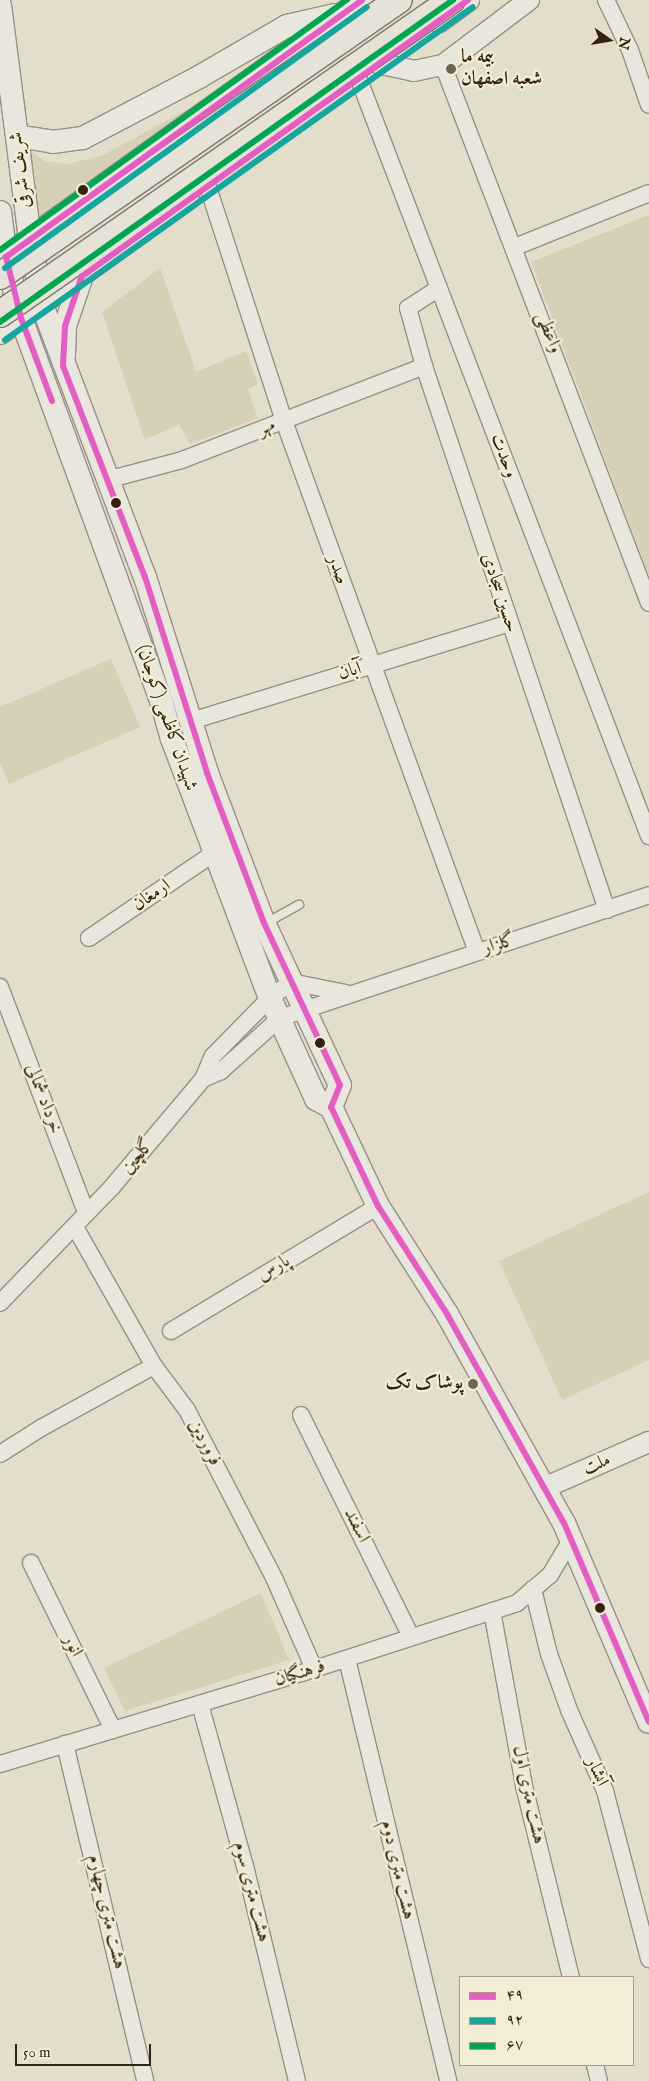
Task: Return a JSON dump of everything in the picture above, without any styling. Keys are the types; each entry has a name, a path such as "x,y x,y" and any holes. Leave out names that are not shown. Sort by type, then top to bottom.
{"highway":[{"path":"2,265 399,0"},
{"path":"11,316 452,0"}],"main road":[{"path":"0,332 11,316 42,305 377,63 468,0"},
{"name":"شریف شرقی","path":"0,4 30,238 42,305"},
{"path":"2,265 30,238 349,4"},
{"path":"17,136 53,142 82,138 191,82 287,26 349,4"},
{"name":"شریف شرقی","path":"0,212 2,265 11,316"},
{"path":"63,366 65,326 82,276"},
{"name":"شهیدان کاظمی (کوجان)","path":"42,305 63,366 145,577 190,721 264,924 340,1085 331,1107"},
{"name":"شهیدان کاظمی (کوجان)","path":"11,316 214,853 275,1008 316,1099 331,1107 378,1206 447,1314 572,1540 649,1722"}],"street":[{"path":"377,63 414,71 443,64 529,0"},
{"path":"606,0 630,50 649,105"},
{"name":"واعظی","path":"443,64 515,247 649,603"},
{"name":"وحدت","path":"358,77 649,836"},
{"name":"صدر","path":"208,184 284,421 371,666 477,952"},
{"path":"515,247 649,193"},
{"name":"حسین سجادی","path":"438,288 408,308 424,366 607,910"},
{"name":"مهر","path":"107,480 182,460 424,366"},
{"name":"آبان","path":"190,721 509,623"},
{"name":"ارمغان","path":"89,938 214,853"},
{"name":"گلزار","path":"275,1008 303,1008 649,895"},
{"path":"275,1008 291,982"},
{"name":"گلزار","path":"291,982 348,994"},
{"name":"خرداد شمالی","path":"0,986 86,1212"},
{"name":"گلچین","path":"0,1303 112,1187 204,1079 213,1056 275,1008"},
{"name":"پارس","path":"171,1331 378,1206"},
{"name":"فروردین","path":"75,1227 154,1366 187,1410 275,1580 314,1670"},
{"path":"0,1454 41,1428 154,1366"},
{"name":"اسفند","path":"301,1415 412,1638"},
{"name":"ملت","path":"544,1488 649,1442"},
{"name":"فرهنگیان","path":"0,1764 314,1670 517,1603 550,1574 572,1540"},
{"name":"انور","path":"31,1563 113,1730"},
{"name":"آبشار","path":"533,1589 549,1654 566,1700 605,1791 649,1959"},
{"name":"هشت متری اول","path":"492,1611 524,1786 571,1976"},
{"name":"هشت متری دوم","path":"347,1659 448,2081"},
{"name":"هشت متری سوم","path":"200,1704 246,1866 297,2081"},
{"name":"هشت متری چهارم","path":"65,1744 145,2081"},
{"path":"595,2066 600,2081"}],"lane":[{"path":"264,924 299,905"}],"shaded area":[{"path":"205,100 36,220 28,149 45,161 68,164 103,155"},
{"path":"649,215 649,576 531,262"},
{"path":"160,268 196,372 246,351 258,384 248,389 258,418 190,444 179,424 145,440 102,312"},
{"path":"111,659 140,727 9,784 0,762 0,707"},
{"path":"649,1192 649,1360 562,1400 499,1261"},
{"path":"261,1593 289,1660 125,1711 104,1668"}],"transit line":[{"name":"۶۷","path":"0,250 347,0"},
{"name":"۴۹","path":"52,401 21,318 6,257 362,0"},
{"name":"۶۷","path":"0,322 453,0"},
{"name":"۴۹","path":"468,0 82,276 65,326 63,366 145,577 207,773 264,923 340,1085 331,1107 378,1206 447,1314 564,1523 649,1722"},
{"name":"۹۲","path":"5,268 367,7"},
{"name":"۹۲","path":"5,340 473,7"}],"place":[{"name":"بیمه ما شعبه اصفهان","path":"451,69"},
{"name":"پوشاک تک","path":"473,1384"}]}
